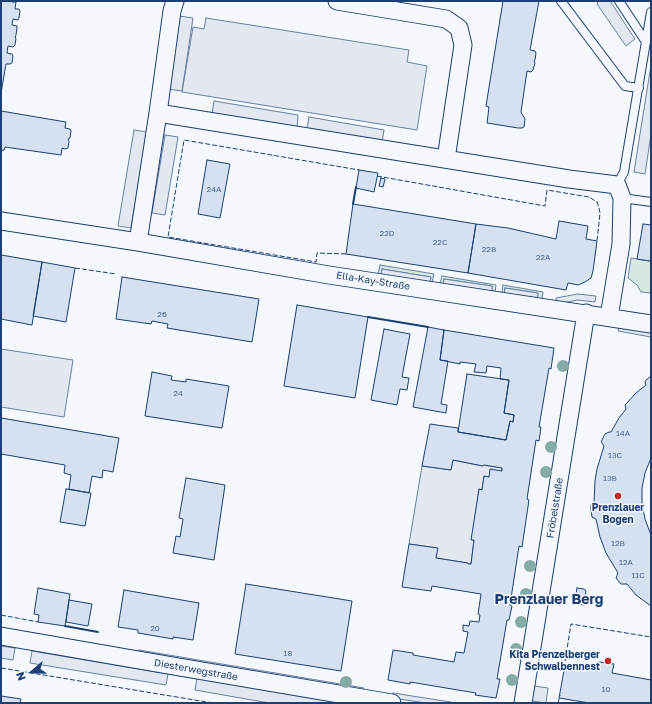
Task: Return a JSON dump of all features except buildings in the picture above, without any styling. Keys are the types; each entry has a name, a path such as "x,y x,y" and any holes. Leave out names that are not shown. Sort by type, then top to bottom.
{"street":[{"path":"138,242 172,11 175,1"},
{"path":"337,1 446,19 459,28 463,44 446,159"},
{"path":"158,112 569,179 620,191 620,244 609,317"},
{"name":"Ella-Kay-Straße","path":"1,221 138,242 329,275 651,324"},
{"name":"Fröbelstraße","path":"523,703 586,313"},
{"name":"Diesterwegstraße","path":"1,636 392,703"}],"lane":[{"path":"561,1 625,86 639,88"},
{"path":"619,1 646,42"},
{"path":"651,12 620,191 651,202"}],"shaded area":[{"path":"598,1 610,1 635,39 626,46 597,4"},
{"path":"179,16 193,18 182,91 167,89"},
{"path":"206,18 409,50 407,62 427,66 417,130 182,92 193,27 204,29"},
{"path":"651,65 651,134 645,174 634,172"},
{"path":"214,101 298,115 297,129 212,114"},
{"path":"309,117 384,130 382,142 307,130"},
{"path":"134,130 147,132 131,228 118,226"},
{"path":"165,135 178,137 165,215 152,213"},
{"path":"651,257 651,293 641,292 637,285 628,278 631,258 650,261"},
{"path":"380,265 434,274 432,283 430,282 431,277 382,269 381,275 378,274"},
{"path":"382,269 431,277 430,282 381,275"},
{"path":"442,276 496,285 495,292 492,292 492,286 444,279 443,284 440,284"},
{"path":"444,279 492,286 492,292 443,284"},
{"path":"503,285 543,292 542,299 537,299 538,293 505,288 504,294 502,293"},
{"path":"505,288 538,293 537,299 504,294"},
{"path":"578,294 596,296 595,302 578,300 557,304 556,298"},
{"path":"619,326 651,331 651,337 618,331"},
{"path":"1,349 73,360 64,417 1,407"},
{"path":"453,460 502,468 502,471 489,477 484,476 482,490 479,489 472,540 474,540 471,564 436,558 437,548 409,544 422,466 451,470"},
{"path":"1,646 15,648 13,660 1,658"},
{"path":"139,650 364,688 363,693 138,656"},
{"path":"32,651 168,674 166,685 30,663"},
{"path":"197,678 345,703 269,703 195,690"},
{"path":"534,686 548,688 546,703 532,701"},
{"path":"393,693 457,703 426,703 392,698"}],"fence":[{"path":"346,254 317,253 316,262 168,237 184,140 359,170"},
{"path":"377,176 545,206 547,190 589,197 597,202 600,213 597,241"},
{"path":"75,268 116,274"},
{"path":"1,615 38,622"},
{"path":"564,668 571,624 651,637"},
{"path":"1,668 213,703"},
{"path":"558,703 560,695"}],"wall":[{"path":"353,204 356,187"},
{"path":"368,317 428,327"},
{"path":"65,626 98,632"}],"place":[{"name":"Prenzlauer Bogen","path":"618,496"},
{"name":"Kita Prenzelberger Schwalbennest","path":"608,661"}],"district":[{"name":"Prenzlauer Berg","path":"549,600"}]}
